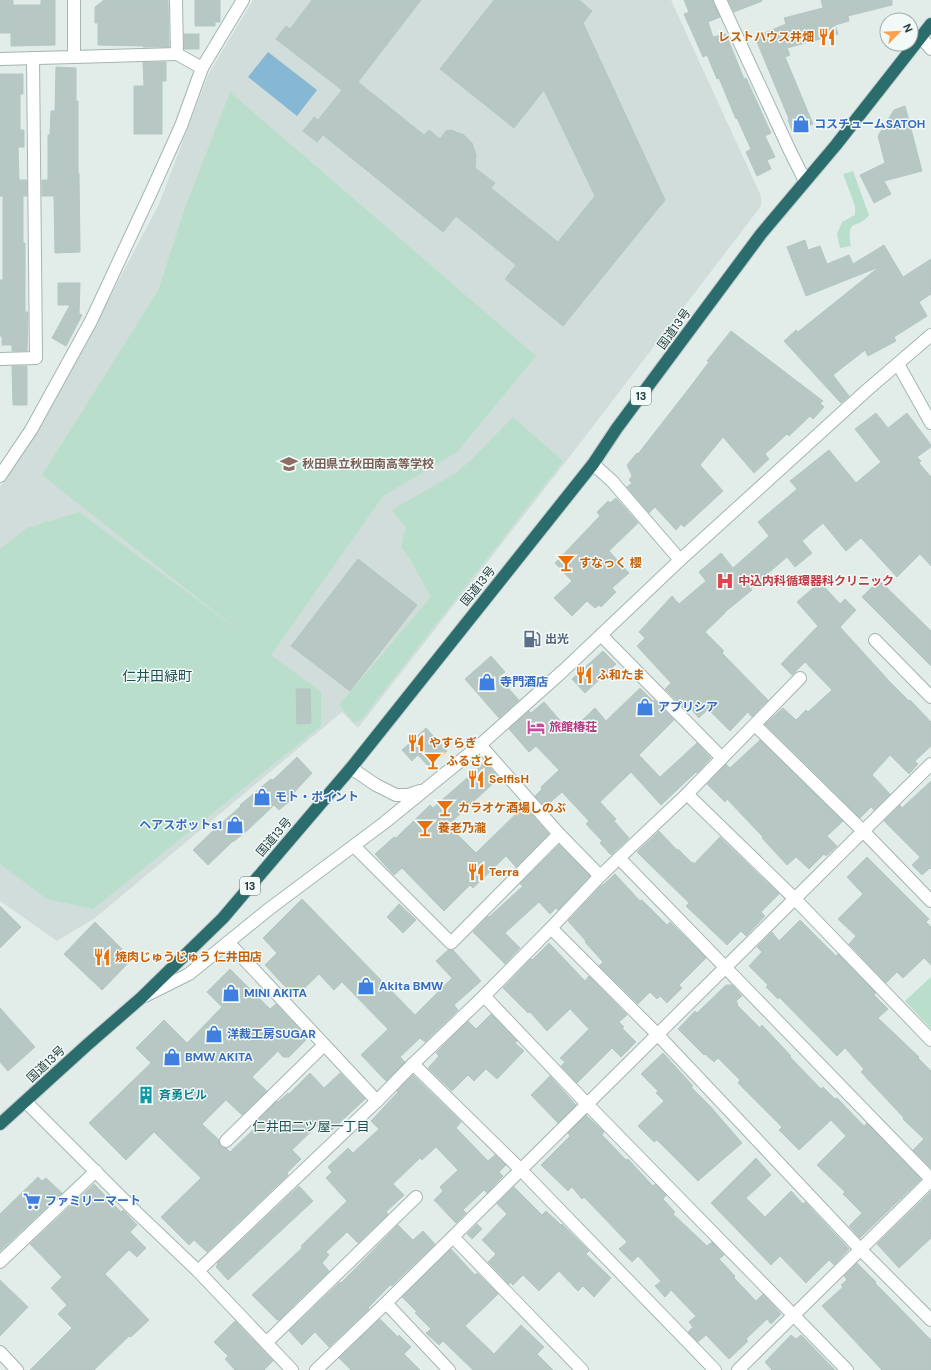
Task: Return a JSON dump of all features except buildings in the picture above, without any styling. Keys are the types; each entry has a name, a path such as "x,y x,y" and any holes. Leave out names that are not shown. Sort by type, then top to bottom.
{"highway":[{"name":"国道13号","path":"0,1124 141,998 223,918 351,768 593,464 617,428 756,240 836,145 931,24"}],"street":[{"path":"74,0 74,57"},
{"path":"176,0 177,54"},
{"path":"0,476 31,430 91,321 181,126 202,68 243,0"},
{"path":"720,0 805,181"},
{"path":"921,37 931,49"},
{"path":"0,59 177,54 202,68"},
{"path":"0,359 36,358 33,58"},
{"path":"141,998 189,974 269,909 384,823 480,746 680,560 867,390 931,335"},
{"path":"898,364 931,423"},
{"path":"593,464 612,481 680,560"},
{"path":"601,635 722,758"},
{"path":"875,640 931,698"},
{"path":"198,1271 377,1101 484,996 600,876 687,794 800,678"},
{"path":"755,725 863,831 931,901"},
{"path":"480,746 559,834 600,876"},
{"path":"316,1370 521,1170 863,831 930,767"},
{"path":"351,768 376,785 396,795 408,795 425,789"},
{"path":"687,794 795,899 931,1040"},
{"path":"354,846 451,943 559,834"},
{"path":"619,858 931,1179 738,1370"},
{"path":"550,928 658,1034 860,1249 931,1320"},
{"path":"228,942 377,1101"},
{"path":"484,996 587,1104 847,1370"},
{"path":"226,1141 324,1045"},
{"path":"413,1064 521,1170 715,1370"},
{"path":"26,1102 198,1271 292,1370"},
{"path":"0,1262 96,1171"},
{"path":"267,1342 416,1196"},
{"path":"453,1237 582,1370"},
{"path":"386,1303 449,1370"},
{"path":"0,1352 18,1370"}],"shaded area":[{"name":"秋田県立秋田南高等学校","path":"253,0 671,0 761,196 761,206 581,442 358,728 342,712 95,918 57,941 0,901 0,487 61,389 159,204 208,75"}],"green space":[{"path":"230,92 536,356 457,452 383,496 271,655 321,692 321,726 93,909 47,899 0,864 0,549 27,528 79,512 242,633 42,475 158,291 185,208"},
{"path":"853,171 869,215 865,220 851,227 851,246 840,248 837,234 842,222 855,215 855,206 843,174"},
{"path":"513,417 563,461 361,720 354,723 339,705 431,597 410,559 401,547 406,528 392,510 456,473 471,460"},
{"path":"931,977 931,1029 905,1001"}],"water":[{"path":"268,52 317,90 297,116 248,77"}],"place":[{"name":"レストハウス井畑","path":"827,37"},
{"name":"コスチュームSATOH","path":"801,124"},
{"name":"秋田県立秋田南高等学校","path":"289,464"},
{"name":"すなっく 櫻","path":"566,563"},
{"name":"中込内科循環器科クリニック","path":"725,581"},
{"name":"出光","path":"532,639"},
{"name":"ふ和たま","path":"584,675"},
{"name":"寺門酒店","path":"487,682"},
{"name":"アプリシア","path":"645,707"},
{"name":"旅館椿荘","path":"536,727"},
{"name":"やすらぎ","path":"416,743"},
{"name":"ふるさと","path":"433,761"},
{"name":"SelfisH","path":"476,779"},
{"name":"モト・ポイント","path":"262,797"},
{"name":"カラオケ酒場しのぶ","path":"445,808"},
{"name":"ヘアスポットs1","path":"235,825"},
{"name":"養老乃瀧","path":"425,828"},
{"name":"Terra","path":"476,872"},
{"name":"焼肉じゅうじゅう 仁井田店","path":"102,957"},
{"name":"Akita BMW","path":"366,986"},
{"name":"MINI AKITA","path":"231,993"},
{"name":"洋裁工房SUGAR","path":"214,1034"},
{"name":"BMW AKITA","path":"172,1057"},
{"name":"斉勇ビル","path":"146,1095"},
{"name":"ファミリーマート","path":"32,1201"}],"district":[{"name":"仁井田緑町","path":"157,676"},
{"name":"仁井田二ツ屋一丁目","path":"311,1126"}]}
